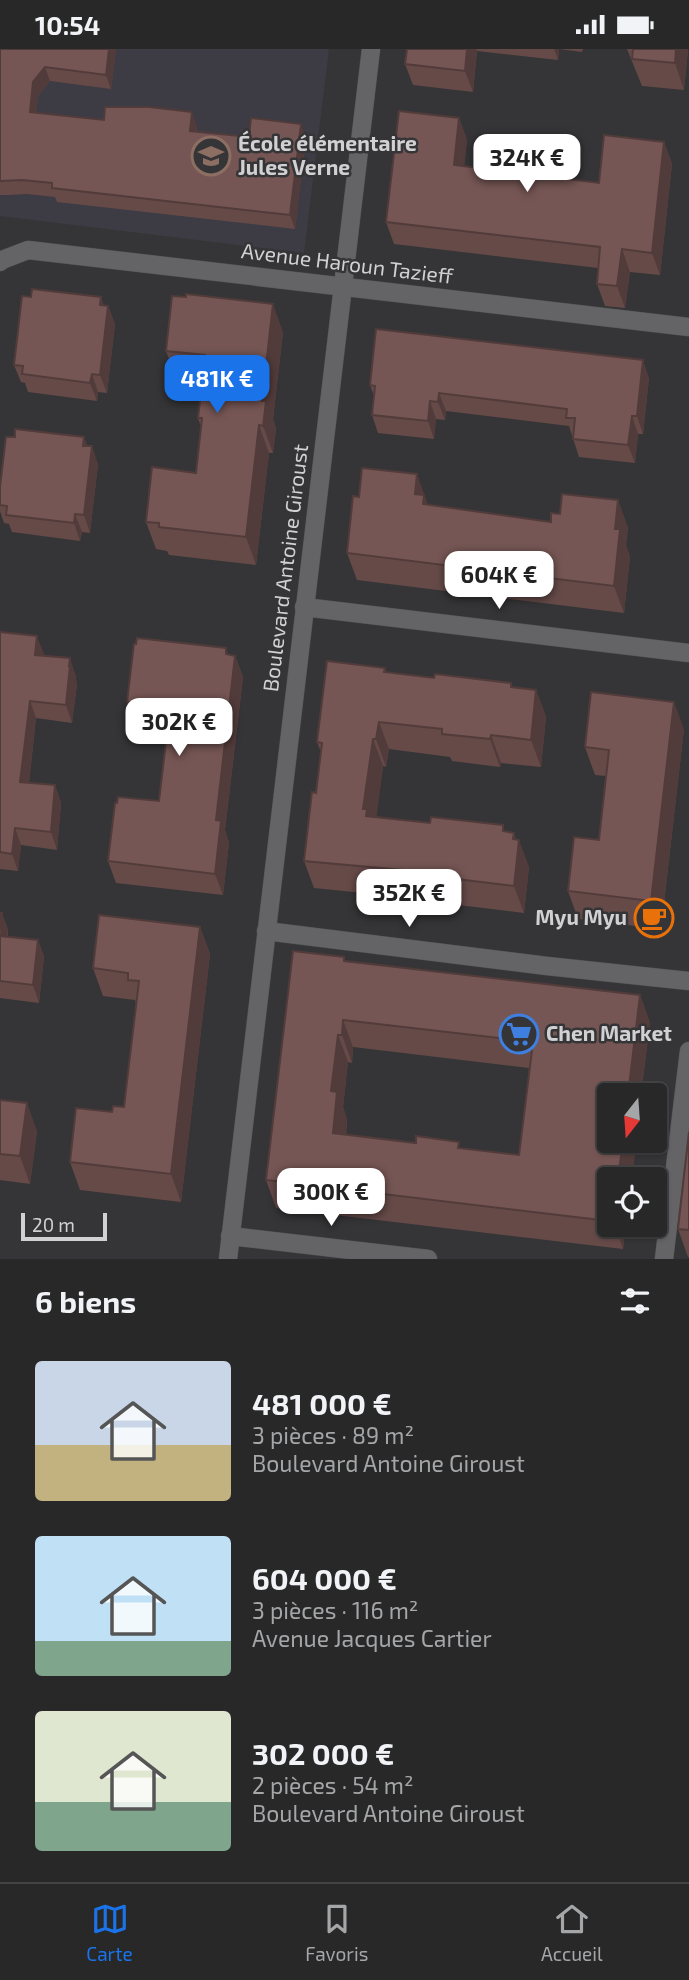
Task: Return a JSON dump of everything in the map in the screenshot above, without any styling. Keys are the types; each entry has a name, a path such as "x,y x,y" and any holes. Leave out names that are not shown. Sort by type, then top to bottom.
{"street":[{"name":"Boulevard Antoine Giroust","path":"228,1259 371,49"},
{"name":"Avenue Haroun Tazieff","path":"1,261 29,250 689,327"},
{"path":"304,607 689,653"},
{"path":"266,931 689,981"},
{"path":"664,1259 689,1051"},
{"path":"230,1236 428,1259"}],"shaded area":[{"path":"0,49 329,49 304,253 0,216"}],"building":[{"path":"0,49 109,49 106,75 45,67 33,82 30,112 104,120 105,107 149,107 192,112 190,131 249,137 251,118 301,124 290,215 52,188 52,183 0,181"},
{"path":"407,49 467,49 465,71 405,64"},
{"path":"633,49 676,49 675,63 632,59"},
{"path":"399,111 459,118 454,165 599,183 604,135 664,142 652,253 622,249 617,286 597,284 600,247 386,222"},
{"path":"32,289 101,297 100,305 108,306 100,375 92,374 90,383 22,374 23,366 14,365 22,296 31,297"},
{"path":"186,294 273,304 262,401 266,401 263,426 259,425 246,537 159,527 159,523 146,522 152,467 196,473 202,418 198,418 205,355 166,351 172,296 186,297"},
{"path":"376,329 643,360 637,416 632,416 628,445 573,439 575,418 566,418 567,409 439,393 438,402 430,401 428,421 372,415 375,386 370,385"},
{"path":"15,429 84,437 83,446 92,446 84,515 75,514 74,523 6,515 7,506 0,505 0,487 6,437 15,437"},
{"path":"362,468 417,474 415,494 424,495 423,504 551,522 551,513 560,514 562,494 618,500 615,529 620,529 614,586 347,553 353,496 359,497"},
{"path":"0,632 37,636 35,655 70,658 66,705 30,701 20,782 55,785 51,832 15,828 12,854 0,852"},
{"path":"137,638 226,648 226,654 235,656 216,820 221,821 215,874 108,861 118,797 159,801 170,708 127,702"},
{"path":"327,661 385,668 384,672 434,678 435,674 511,683 511,687 536,690 531,740 491,735 490,739 442,734 442,729 379,722 376,739 373,739 363,809 367,809 366,816 430,823 431,817 503,825 503,831 514,833 513,839 519,840 514,886 424,875 424,872 304,861 312,792 316,793 322,743 317,742"},
{"path":"591,692 674,702 651,901 568,891 574,837 599,840 609,750 585,747"},
{"path":"99,915 200,927 171,1174 70,1162 76,1108 112,1112 113,1106 124,1107 139,981 128,980 128,973 93,968"},
{"path":"0,936 38,940 33,985 0,981"},
{"path":"293,951 344,957 344,961 640,995 629,1083 597,1083 597,1153 621,1153 620,1167 597,1167 597,1220 266,1180","holes":["343,1020 533,1042 519,1155 458,1148 459,1142 416,1136 416,1143 333,1133 337,1092 331,1091 338,1035 342,1035"]},
{"path":"0,1100 27,1103 20,1156 0,1154"},
{"path":"689,1132 689,1230 678,1229"}],"place":[{"name":"École élémentaire Jules Verne","path":"211,156"},
{"name":"Myu Myu","path":"654,918"},
{"name":"Chen Market","path":"519,1034"}]}
